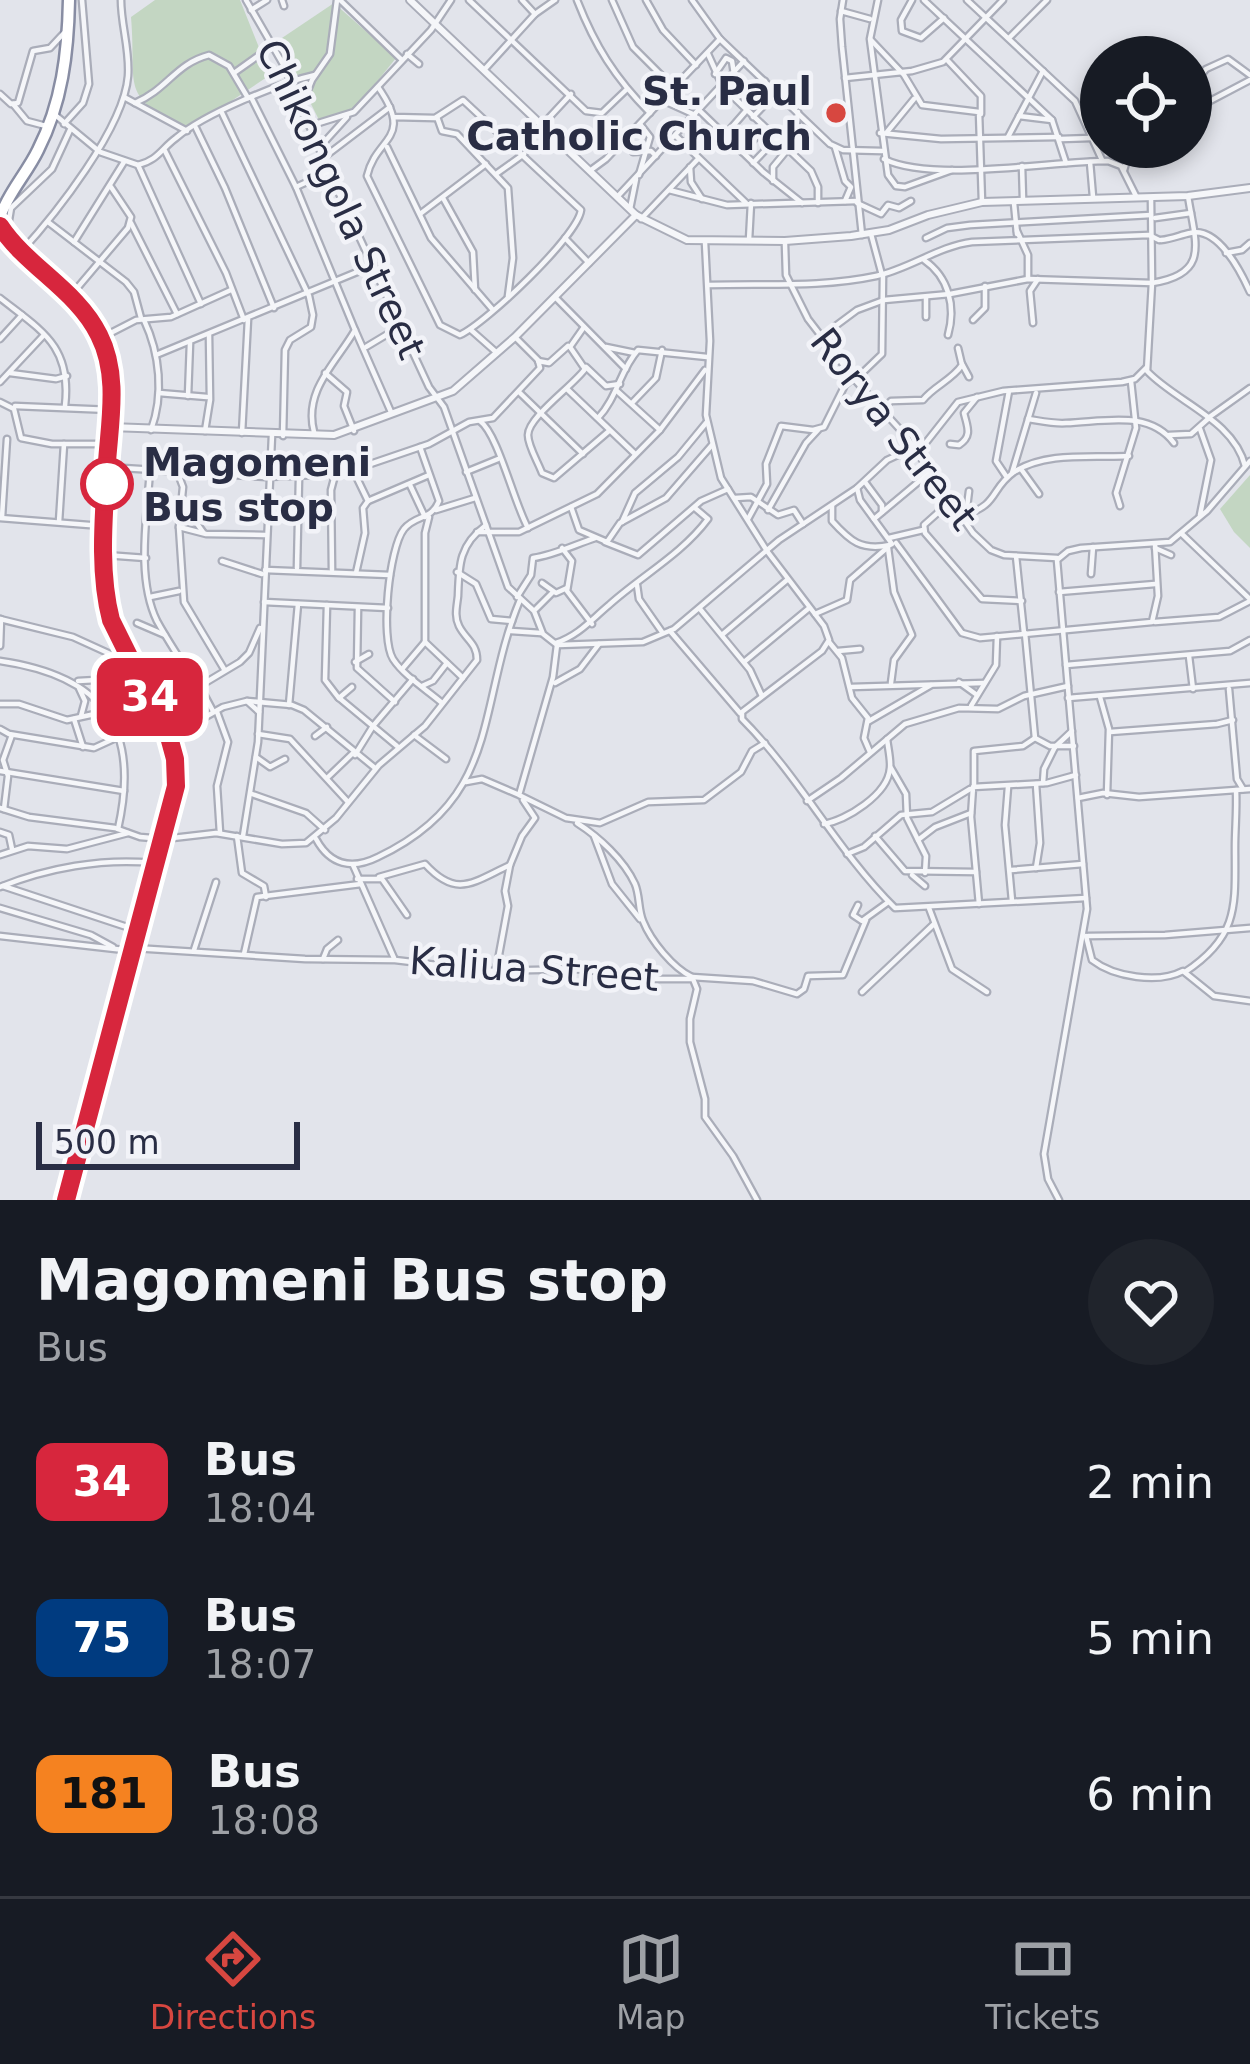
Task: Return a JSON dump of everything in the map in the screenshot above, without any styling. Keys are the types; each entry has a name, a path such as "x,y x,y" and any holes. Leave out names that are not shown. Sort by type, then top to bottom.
{"highway":[{"path":"0,222 5,200 52,120 66,64 69,0"}],"main road":[{"path":"0,222 4,238 70,298 101,338 111,370 104,585 111,620 169,737 175,759 176,786 164,839 66,1200"}],"street":[{"path":"4,238 10,208 52,169 67,127 83,103 89,84 82,0"},
{"path":"20,253 74,190 124,97 129,69 122,0"},
{"name":"Chikongola Street","path":"247,0 290,81 429,387 438,396 507,585 518,598"},
{"path":"251,10 267,0"},
{"path":"338,0 419,64"},
{"path":"301,106 330,54 338,0"},
{"path":"411,0 636,214 674,236 748,242 866,235 982,202 1188,196 1250,188"},
{"path":"319,148 436,25 451,0"},
{"path":"470,0 586,110 596,114 626,90"},
{"path":"521,0 535,14"},
{"path":"484,70 535,14 555,0"},
{"path":"577,0 598,50 626,90 650,112"},
{"path":"612,0 631,44 674,88"},
{"path":"646,0 655,20 696,65"},
{"path":"692,0 720,39 836,147 917,166 1080,163"},
{"path":"768,510 804,446 826,424 842,391 881,356 882,274 857,202 845,78 844,0"},
{"path":"878,0 870,39 888,176 900,187 958,168"},
{"path":"912,0 901,20 908,36 921,38 944,18"},
{"path":"924,0 1052,120 1063,162"},
{"path":"967,0 1080,105"},
{"path":"845,78 902,73 947,60 1003,0"},
{"path":"1009,38 1047,0"},
{"path":"841,11 871,19"},
{"path":"13,104 19,101 33,51 50,48 68,27"},
{"path":"591,170 720,39"},
{"path":"870,39 902,73 915,99 930,108 981,114"},
{"path":"234,73 272,46"},
{"path":"708,54 723,87 814,175 818,203"},
{"path":"135,103 155,95 179,69 197,58 215,56 234,73 296,188 392,414"},
{"path":"717,74 727,58 734,74"},
{"path":"1212,66 1228,59 1250,77 1212,99"},
{"path":"947,60 982,96 982,202"},
{"path":"618,196 745,61"},
{"path":"1008,137 1043,71"},
{"path":"717,74 734,74"},
{"path":"0,94 27,121 52,120 96,150 138,164 165,152 187,131 222,112 290,81 315,75"},
{"path":"725,135 765,81"},
{"path":"378,87 393,117 387,146 368,169 370,182 440,325 457,334 471,330 565,238 581,210 463,100 437,117 393,117"},
{"path":"753,117 777,92"},
{"path":"496,174 571,94"},
{"path":"124,97 187,131"},
{"path":"883,134 915,99"},
{"path":"662,100 697,113 803,204"},
{"path":"323,158 390,107"},
{"path":"1023,107 1039,121 1052,120"},
{"path":"222,112 306,293 312,324 290,340 285,350 283,436"},
{"path":"753,164 796,124 798,112"},
{"path":"1019,116 1032,116"},
{"path":"309,126 347,117"},
{"path":"437,117 442,131 457,134 508,188 513,258 508,296"},
{"path":"636,214 638,177 650,137 640,124"},
{"path":"196,126 274,308"},
{"path":"742,152 764,128"},
{"path":"773,181 772,166 787,133"},
{"path":"883,134 1080,138"},
{"path":"675,136 748,203 748,242"},
{"path":"625,140 633,152 656,156"},
{"path":"387,146 431,238 493,310"},
{"path":"836,147 851,187 845,202"},
{"path":"165,152 228,293 246,320 242,434"},
{"path":"110,427 316,436 354,431 462,386 698,159"},
{"path":"74,242 124,162"},
{"path":"138,164 201,304"},
{"path":"420,214 486,164"},
{"path":"1022,166 1023,200"},
{"path":"690,167 702,199"},
{"path":"1090,168 1093,197"},
{"path":"1124,170 1136,196"},
{"path":"296,188 329,172"},
{"path":"111,187 131,217 177,314"},
{"path":"669,190 723,205 857,202 880,214 888,205 899,208 911,201"},
{"path":"1150,196 1156,242 1146,368 1208,418 1247,463 1239,478 1170,542 1093,547 1068,551 1058,558 1086,936 1091,960 1105,969 1154,979 1185,972 1211,949 1233,919 1243,789 1228,687"},
{"path":"822,336 857,310 884,300 1028,279 1152,283 1189,272 1195,247 1188,196"},
{"path":"443,198 470,245 476,290"},
{"path":"1013,199 1018,233 1028,257 1028,279"},
{"path":"933,213 949,228"},
{"path":"707,285 792,284 882,274 953,246 1018,233 1191,213"},
{"path":"1175,215 1226,253 1250,292"},
{"path":"70,298 124,235 131,217"},
{"path":"1125,235 1128,217"},
{"path":"48,222 132,289 155,355 159,393 151,430"},
{"path":"926,238 949,228 982,224 1018,233 1152,235"},
{"path":"981,242 982,224"},
{"path":"1156,242 1177,239 1192,229"},
{"path":"940,232 953,246"},
{"path":"124,235 138,234"},
{"path":"565,238 590,262"},
{"name":"Rorya Street","path":"785,241 786,274 801,308 991,550 1058,558"},
{"path":"704,242 706,423 721,478 828,634 852,698 868,722"},
{"path":"1226,253 1250,243"},
{"path":"924,260 939,270 950,294 952,328 948,335"},
{"path":"155,355 374,265"},
{"path":"1243,277 1250,270"},
{"path":"1033,323 1030,290 1038,279"},
{"path":"973,320 985,308 985,286"},
{"path":"101,338 228,293"},
{"path":"926,297 926,317"},
{"path":"0,298 58,349 67,376 65,406"},
{"path":"556,298 626,369"},
{"path":"0,339 22,315"},
{"path":"365,350 367,344 401,326"},
{"path":"515,337 538,361 548,364 584,327"},
{"path":"316,436 312,407 320,380 355,330"},
{"path":"471,330 497,353"},
{"path":"0,382 44,334"},
{"path":"205,433 209,335"},
{"path":"188,396 190,344"},
{"path":"570,345 586,367 606,386 619,388 659,430"},
{"path":"606,347 708,357"},
{"path":"958,349 969,377"},
{"path":"632,403 656,378 662,350"},
{"path":"598,418 635,353"},
{"path":"107,467 268,477 335,475 493,418 539,371 538,361"},
{"path":"884,408 892,401 924,400 962,364"},
{"path":"586,367 528,434 544,475 560,476 609,431"},
{"path":"1132,380 1146,368"},
{"path":"476,532 528,528 599,492 659,430 705,370"},
{"path":"10,373 67,376"},
{"path":"325,373 347,392 344,406 354,431"},
{"path":"1120,506 1116,493 1135,420 1132,380"},
{"path":"511,631 542,633 557,644 643,641 667,633 767,551 865,482 887,460 915,451 951,406 1009,391 1156,380"},
{"path":"567,388 635,454"},
{"path":"1169,435 1200,429 1250,388"},
{"path":"1009,391 996,461 1010,476"},
{"path":"963,516 990,504 1010,476 1036,391"},
{"path":"159,393 209,398"},
{"path":"520,393 583,454"},
{"path":"950,444 958,446 966,438 964,412 977,397"},
{"path":"0,402 111,410"},
{"path":"12,406 21,438"},
{"path":"1028,419 1061,424 1135,420 1169,435 1174,443"},
{"path":"480,421 493,434 498,459 528,528"},
{"path":"605,542 622,522 635,493 678,457 706,423"},
{"path":"748,520 766,487 766,464 781,426 818,430"},
{"path":"1198,519 1211,460 1200,429"},
{"path":"266,897 264,886 242,873 240,836 252,794 258,734 272,435"},
{"path":"105,526 1,518 3,438 109,444"},
{"path":"59,525 64,444"},
{"path":"622,522 660,504 712,445"},
{"path":"420,446 439,496 436,510"},
{"path":"1010,476 1069,458 1129,456"},
{"path":"466,472 498,459"},
{"path":"1022,469 1039,494"},
{"path":"150,470 146,558 150,597 165,635 228,740 216,796 220,833"},
{"path":"353,470 368,502"},
{"path":"177,471 183,487 179,526 182,593 224,669"},
{"path":"874,519 929,473"},
{"path":"356,573 364,533 362,508 430,474"},
{"path":"330,570 335,475"},
{"path":"326,476 332,484"},
{"path":"297,570 299,478"},
{"path":"865,482 882,505 882,513"},
{"path":"403,668 424,642 427,517 410,485"},
{"path":"857,488 860,500 891,544 962,633 972,638 1215,618 1250,600 1182,534"},
{"path":"571,508 579,530 637,556 705,498 728,489"},
{"path":"963,516 969,491"},
{"path":"735,498 746,496 778,515 794,510 803,524"},
{"path":"443,704 391,655 388,608 394,548 410,523 476,498"},
{"path":"744,662 812,610 847,600 850,580 891,544 922,530 951,500"},
{"path":"182,503 206,534"},
{"path":"832,505 832,522 860,547 867,564"},
{"path":"557,644 592,625 707,522 694,508"},
{"path":"12,735 3,760 7,774 2,808 29,818 164,839 220,833 293,844 315,838 375,769 443,704 478,655 457,620 458,572 461,553 486,525"},
{"path":"179,526 206,534 267,535"},
{"path":"922,530 982,599 1022,601"},
{"path":"315,838 329,858 352,865 385,854 445,810 466,782 486,728 503,648 533,558 595,538"},
{"path":"860,547 891,544"},
{"path":"891,544 894,592 912,631 894,660 891,683"},
{"path":"1155,546 1171,555"},
{"path":"1149,622 1157,612 1155,546"},
{"path":"1090,574 1093,547"},
{"path":"542,583 553,592 567,588 572,561 562,548"},
{"path":"105,555 146,558"},
{"path":"1016,556 1035,738"},
{"path":"222,561 265,573 330,570 390,575"},
{"path":"458,572 476,584 492,620 512,621"},
{"path":"723,634 788,579"},
{"path":"1059,592 1158,583"},
{"path":"637,585 640,601 741,713 847,854 900,910 1086,898"},
{"path":"567,588 592,625"},
{"path":"534,611 553,592"},
{"path":"150,597 182,593"},
{"path":"518,598 534,611 542,633"},
{"path":"264,602 388,608"},
{"path":"289,704 298,604"},
{"path":"327,605 323,673 339,698 399,747"},
{"path":"358,608 355,662 366,679 395,702"},
{"path":"700,609 744,662 762,696"},
{"path":"0,646 1,619 73,637 134,665"},
{"path":"137,623 165,635"},
{"path":"0,729 12,735 101,747 249,653 262,623"},
{"path":"971,706 998,659 997,636"},
{"path":"1066,665 1189,656 1230,650 1250,640"},
{"path":"424,642 463,678"},
{"path":"741,713 829,642"},
{"path":"519,795 551,685 557,644"},
{"path":"551,685 580,669 599,644"},
{"path":"838,651 860,649"},
{"path":"249,653 261,655"},
{"path":"355,662 369,654"},
{"path":"1189,656 1192,689"},
{"path":"0,661 76,682 96,680"},
{"path":"422,686 433,681 447,663"},
{"path":"326,778 354,754 414,679"},
{"path":"76,682 104,712 126,759 115,829 105,839"},
{"path":"76,682 84,697 77,718 83,747"},
{"path":"959,682 977,695"},
{"path":"851,687 984,682"},
{"path":"1068,698 1250,683"},
{"path":"870,752 863,738 868,722 932,685"},
{"path":"807,801 905,724 971,706 998,709 1067,686"},
{"path":"339,698 352,687"},
{"path":"1100,697 1109,732 1107,795"},
{"path":"247,701 259,712"},
{"path":"169,737 247,701 289,704 327,727 375,769"},
{"path":"0,704 20,704 61,719 104,712"},
{"path":"1109,732 1233,720"},
{"path":"315,736 327,727"},
{"path":"1036,868 1040,784 1055,747 1072,731"},
{"path":"258,734 290,739 349,801"},
{"path":"414,735 446,759"},
{"path":"1035,738 1055,747 1074,746"},
{"path":"979,904 971,813 974,751 1023,746 1035,738"},
{"path":"824,824 843,818 870,798 888,775 887,739"},
{"path":"572,820 600,823 648,802 706,799 740,772 765,742"},
{"path":"256,757 271,767 285,759"},
{"path":"890,765 906,794 906,813 926,856 925,873"},
{"path":"7,774 124,791"},
{"path":"847,854 906,813 932,812 973,787 1040,784 1077,774"},
{"path":"466,782 482,779 594,834 629,874 650,934"},
{"path":"523,782 534,802"},
{"path":"1008,785 1005,825 1012,901"},
{"path":"1078,798 1243,789"},
{"path":"252,794 306,813 325,830"},
{"path":"496,971 510,865 535,818 519,795"},
{"path":"919,839 971,813"},
{"path":"0,832 9,835 13,850"},
{"path":"0,855 28,846 67,849 128,833"},
{"path":"594,834 612,884 674,966 693,978 752,981 797,994 808,976 844,974 866,920 888,901"},
{"path":"875,836 925,886"},
{"path":"2,886 69,867 158,863"},
{"path":"244,954 255,900 379,878 425,864 446,883 460,886 510,865"},
{"path":"1010,870 1083,864"},
{"path":"352,865 395,960"},
{"path":"907,872 976,872"},
{"path":"379,878 407,915"},
{"path":"194,950 216,882"},
{"path":"2,886 139,931"},
{"path":"858,905 853,915 866,920"},
{"path":"0,908 92,935 116,949"},
{"path":"929,908 952,969 987,992"},
{"path":"862,992 934,924"},
{"path":"1086,936 1250,928"},
{"name":"Kaliua Street","path":"0,936 116,949 395,960 496,971 566,968 693,978 697,989 691,1042 706,1099 704,1117 734,1156 757,1200"},
{"path":"1059,1200 1045,1167 1045,1144 1069,995 1086,936"},
{"path":"323,958 338,940"},
{"path":"664,978 674,966"},
{"path":"1185,972 1214,996 1250,1001"}],"green space":[{"path":"155,0 240,0 270,75 188,130 150,108 133,75 131,17"},
{"path":"334,3 396,58 351,114 320,122 279,40"},
{"path":"1250,475 1250,548 1220,509"}],"bus line":[{"name":"34","path":"0,226 20,253 86,316 105,348 112,394 106,600 111,620 166,730 177,773 158,863 66,1200"}],"place":[{"name":"St. Paul Catholic Church","path":"836,113"},
{"name":"Magomeni Bus stop","path":"107,484"}]}
